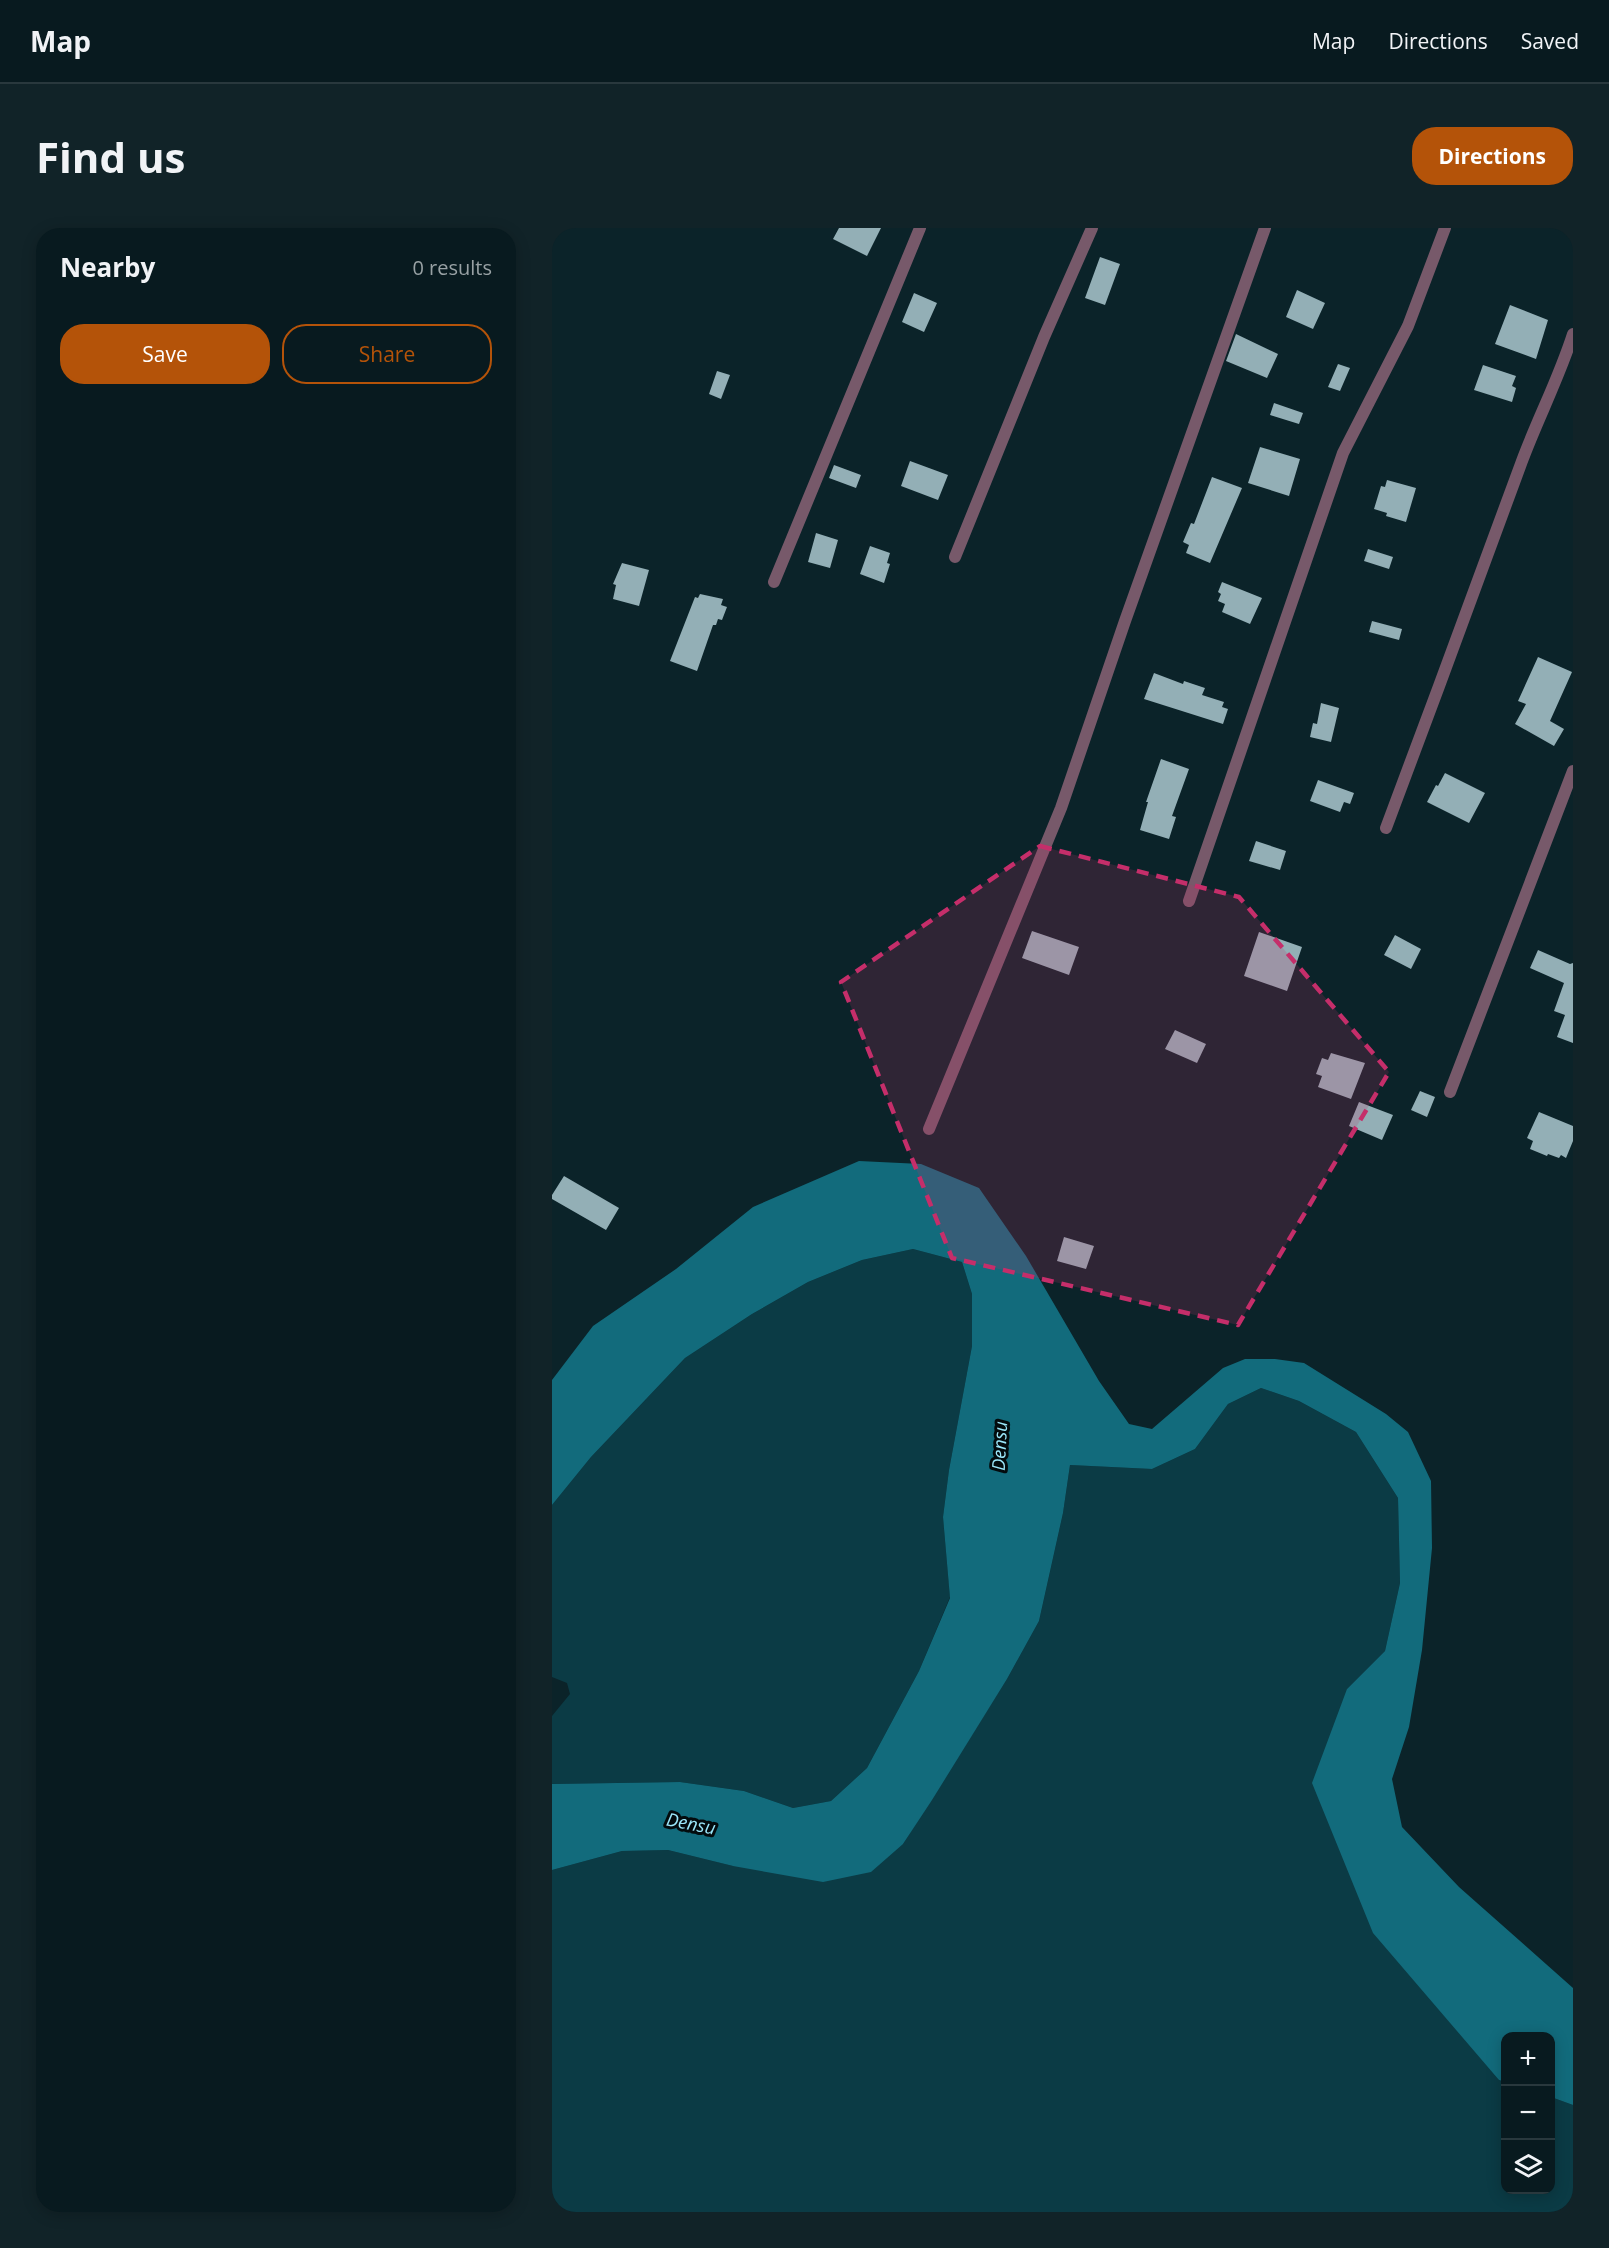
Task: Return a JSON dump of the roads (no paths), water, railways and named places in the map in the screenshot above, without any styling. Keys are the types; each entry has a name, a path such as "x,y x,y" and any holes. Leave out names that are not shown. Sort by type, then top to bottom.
{"street":[{"path":"774,582 920,228"},
{"path":"955,557 1044,337 1092,228"},
{"path":"929,1129 1061,808 1265,228"},
{"path":"1190,901 1343,453 1408,326 1445,228"},
{"path":"1386,828 1523,460 1573,334"},
{"path":"1450,1092 1573,771"}],"water":[{"name":"Densu","path":"859,1161 921,1164 979,1188 1026,1256 1099,1381 1129,1424 1152,1429 1223,1368 1245,1359 1275,1359 1304,1363 1386,1414 1408,1432 1431,1481 1432,1548 1422,1650 1409,1727 1392,1779 1402,1827 1459,1887 1573,1988 1573,2105 1555,2098 1555,2032 1501,2032 1501,2081 1499,2080 1373,1933 1312,1783 1347,1689 1385,1651 1400,1583 1398,1498 1356,1432 1299,1401 1261,1388 1228,1404 1195,1449 1152,1469 1070,1465 1063,1513 1039,1621 1007,1679 903,1844 871,1872 823,1882 733,1866 668,1850 622,1851 552,1870 552,1784 680,1782 744,1791 793,1808 831,1801 867,1768 919,1671 950,1598 943,1517 949,1470 972,1346 972,1294 962,1262 913,1249 862,1260 808,1282 752,1314 685,1358 591,1457 552,1505 552,1380 593,1326 676,1269 753,1207"}]}
